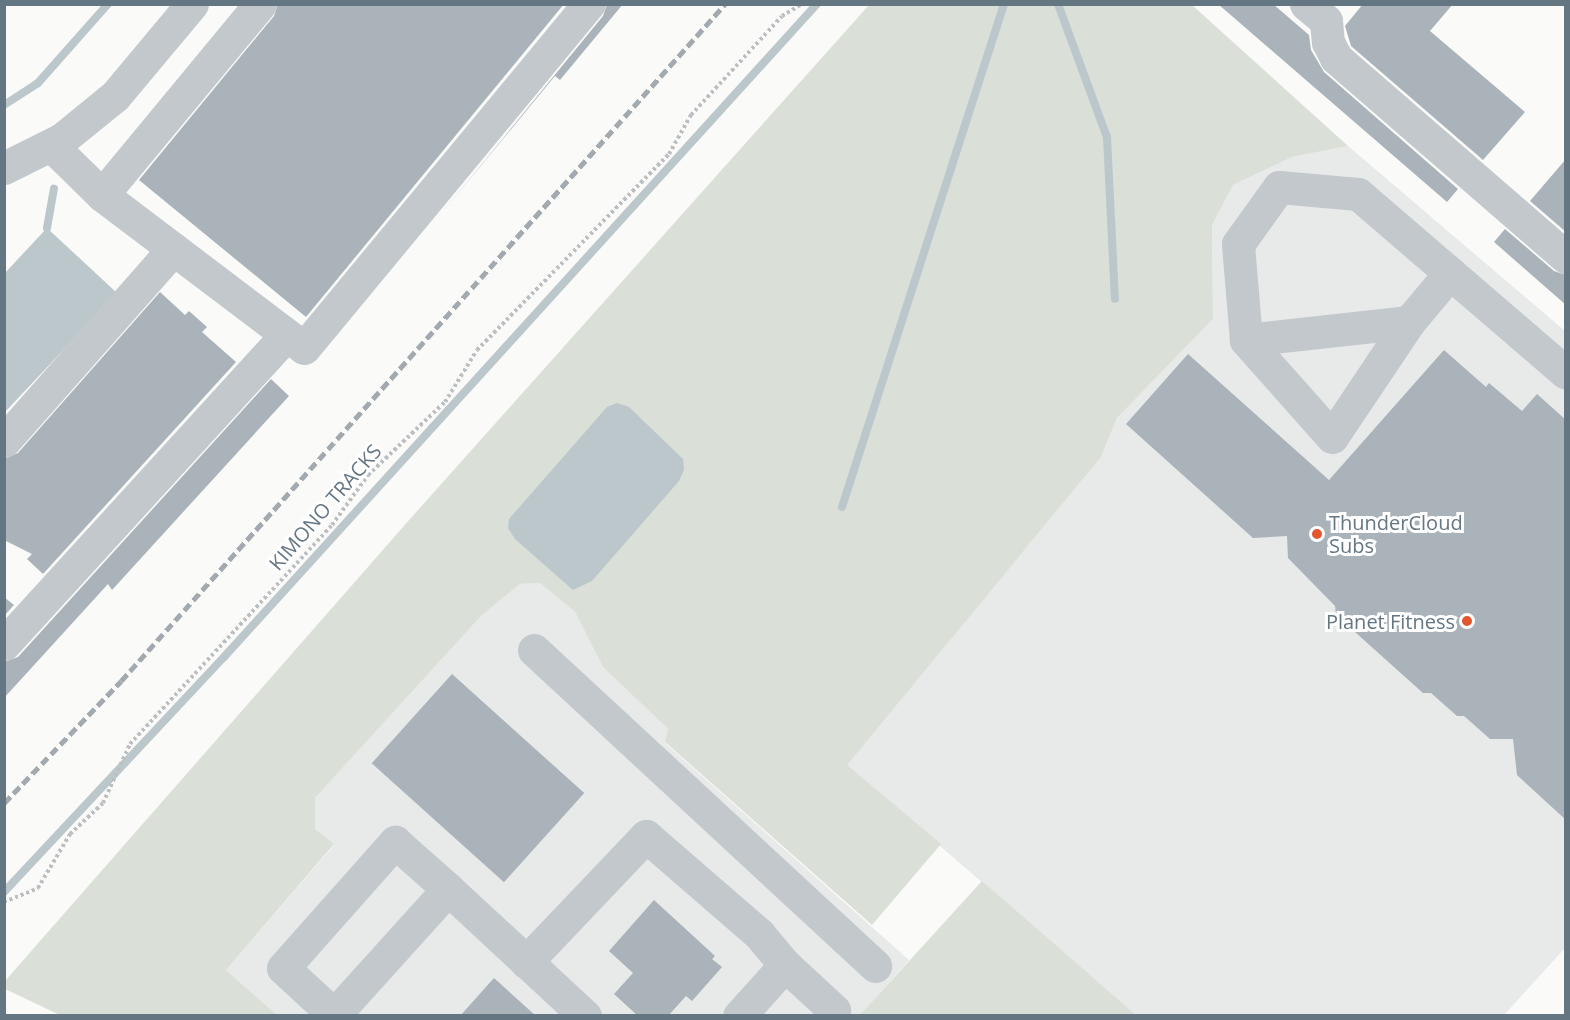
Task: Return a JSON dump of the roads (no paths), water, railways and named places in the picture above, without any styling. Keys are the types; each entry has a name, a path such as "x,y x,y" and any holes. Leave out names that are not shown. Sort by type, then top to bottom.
{"street":[{"path":"4,168 51,145 115,96 192,4"},
{"path":"102,195 260,4"},
{"path":"51,145 102,195 304,348 589,4"},
{"path":"1324,10 1328,42 1336,58 1566,257"},
{"path":"1450,273 1409,322 1332,437 1246,340 1238,244 1279,187 1358,194 1450,273 1566,373"},
{"path":"4,441 173,249"},
{"path":"1246,340 1409,322"},
{"path":"4,644 286,335"},
{"path":"534,650 875,966"},
{"path":"526,962 646,836 759,934 785,965 834,1010"},
{"path":"448,890 334,1015 283,968 395,842 448,890 585,1016"},
{"path":"739,1016 785,965"}],"waterway":[{"path":"4,105 38,83 108,4"},
{"path":"4,892 224,657 817,4"},
{"path":"842,507 1004,4"},
{"path":"1058,4 1107,137 1115,299"},
{"path":"47,228 54,189"}],"railway":[{"path":"4,803 121,681 725,4"}],"place":[{"name":"ThunderCloud Subs","path":"1317,534"},
{"name":"Planet Fitness","path":"1467,621"}]}
